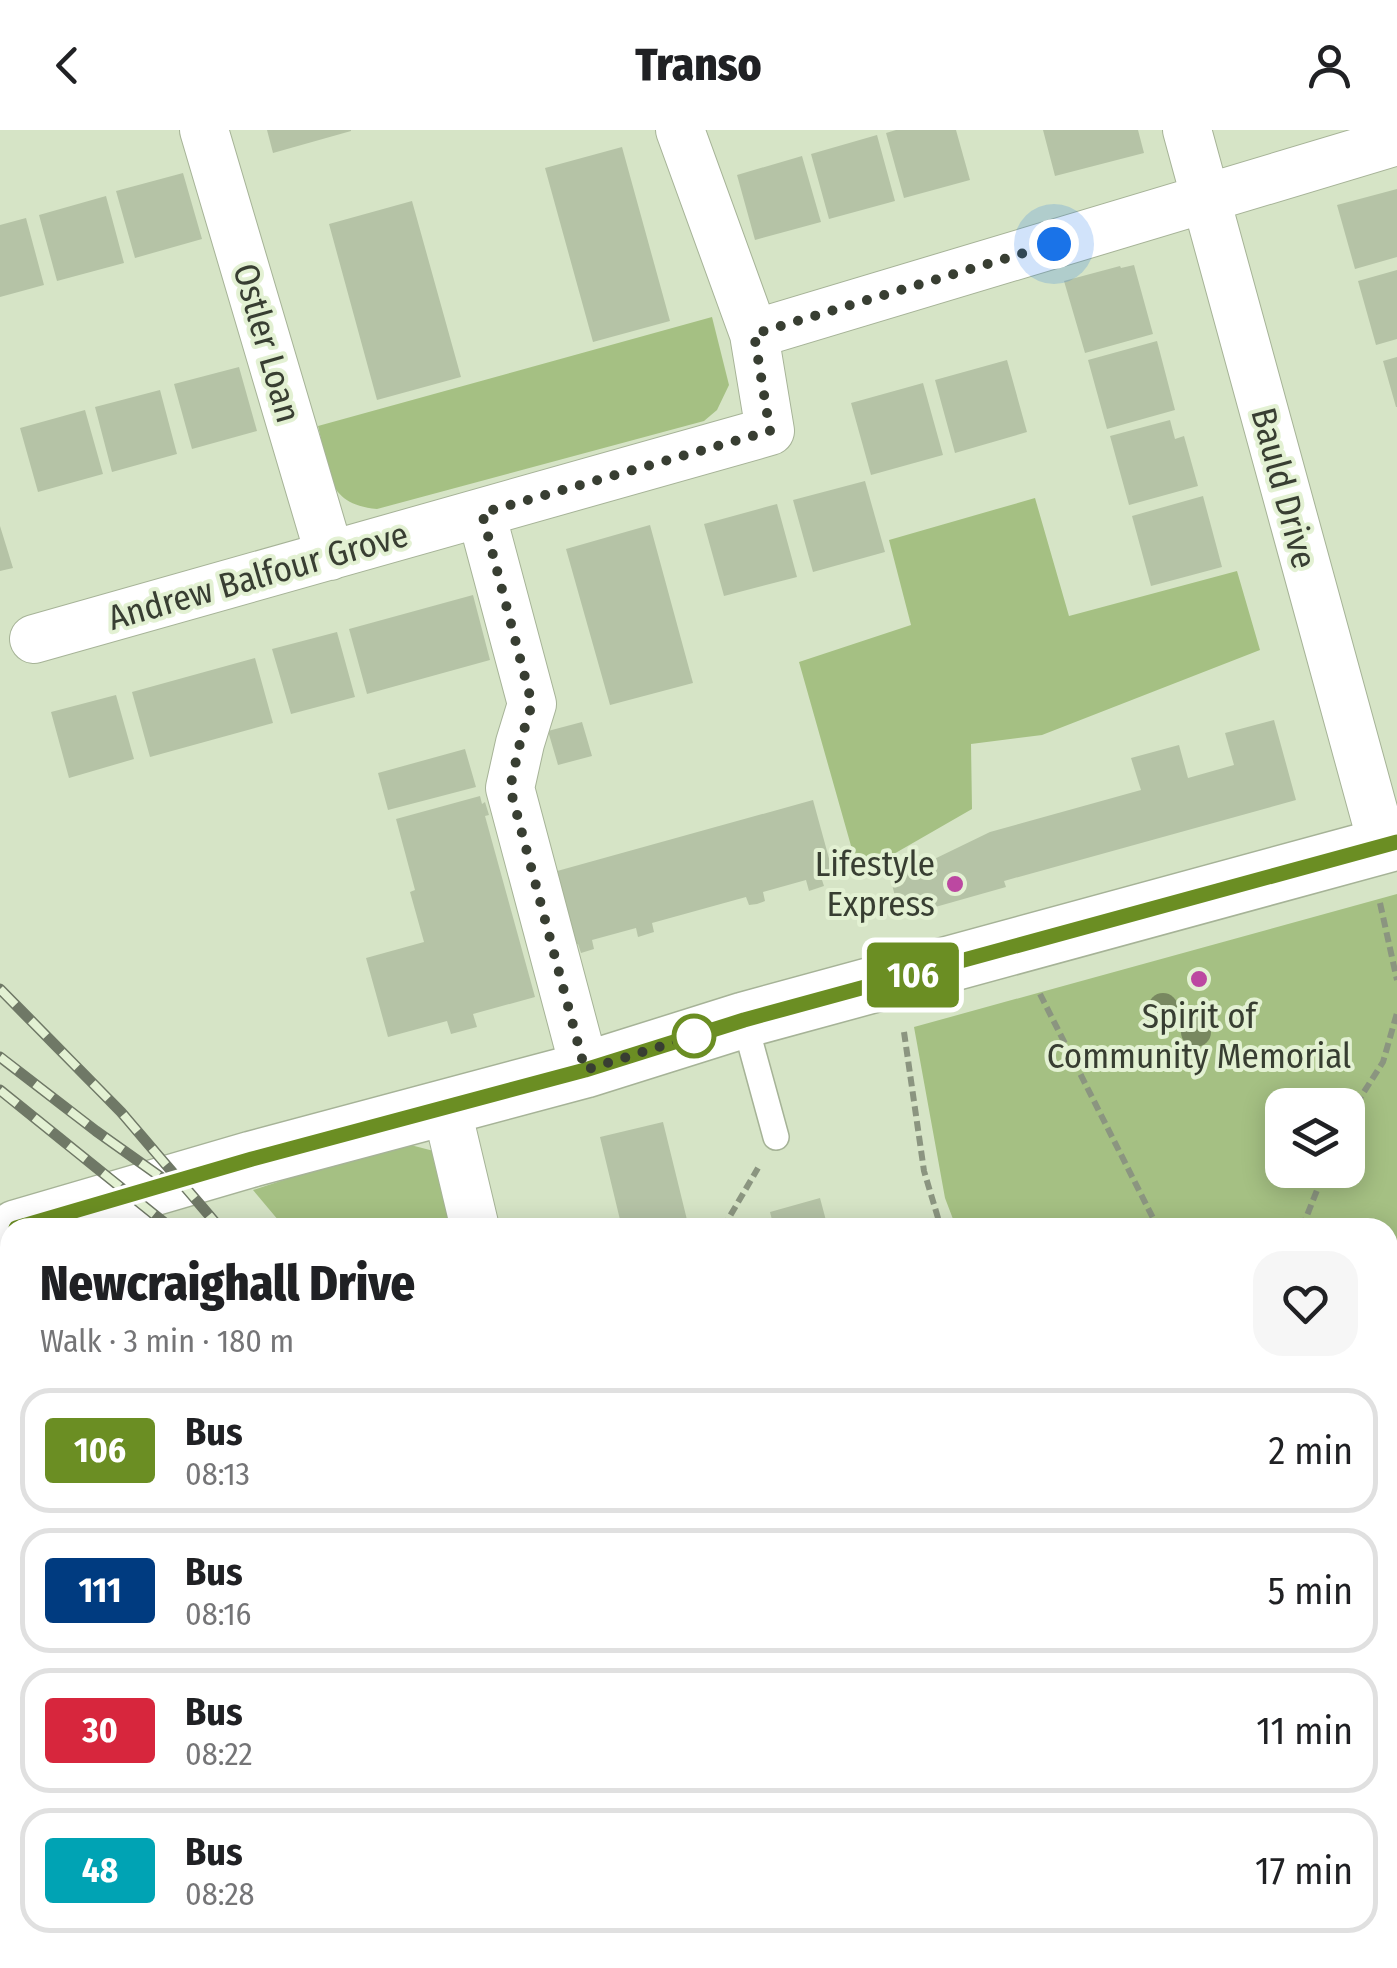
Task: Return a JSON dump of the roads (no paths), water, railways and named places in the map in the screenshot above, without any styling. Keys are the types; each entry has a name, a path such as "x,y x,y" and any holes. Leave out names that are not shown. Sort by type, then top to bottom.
{"main road":[{"path":"48,1218 585,1070 744,1020 1382,846"}],"street":[{"name":"Ostler Loan","path":"204,130 330,556"},
{"name":"Andrew Balfour Grove","path":"34,639 770,431 754,334 680,130"},
{"name":"Bauld Drive","path":"1187,130 1382,846"},
{"path":"754,334 1397,142"},
{"path":"482,513 532,704 510,788 585,1070"},
{"path":"446,1106 473,1218"}],"lane":[{"path":"744,1020 776,1137"}],"railway":[{"path":"0,989 121,1112 211,1218"},
{"path":"0,1057 172,1185"},
{"path":"0,1090 159,1218"}],"place":[{"name":"Lifestyle Express","path":"955,884"},
{"name":"Spirit of Community Memorial","path":"1199,979"}]}
